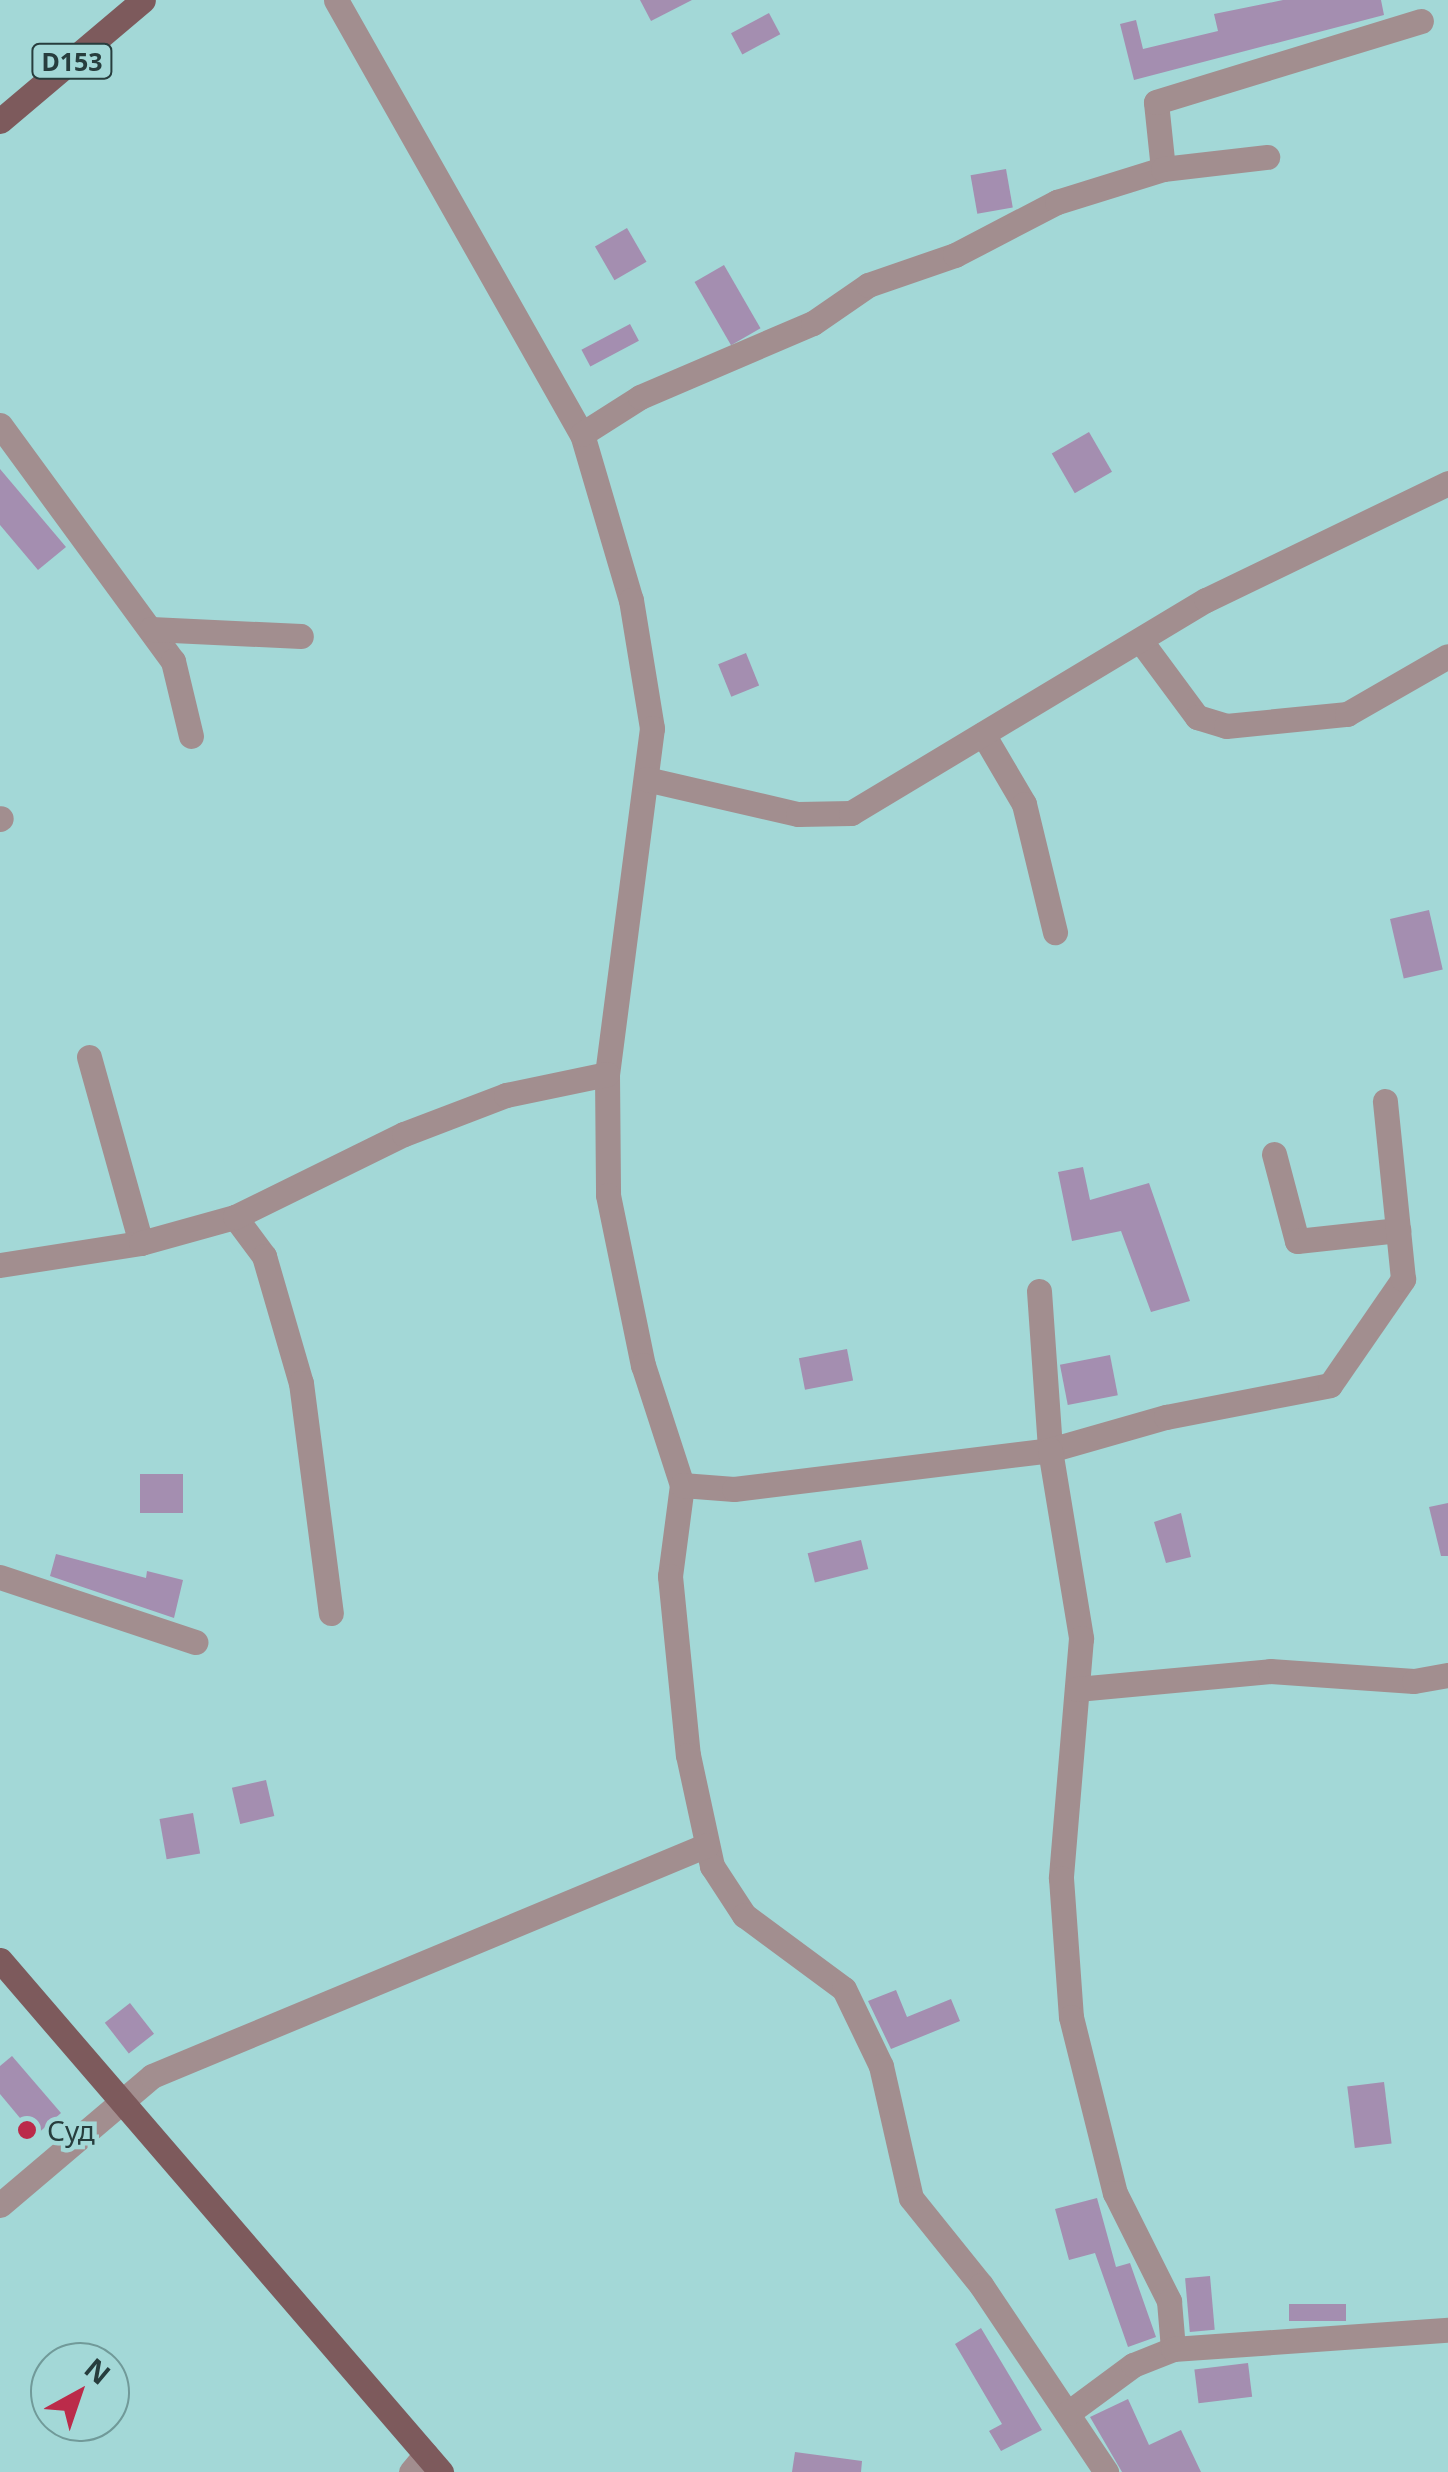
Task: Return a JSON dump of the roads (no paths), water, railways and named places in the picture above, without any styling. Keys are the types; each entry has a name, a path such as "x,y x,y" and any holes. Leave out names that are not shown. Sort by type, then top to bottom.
{"main road":[{"name":"D153","path":"0,121 144,0"},
{"path":"0,1960 426,2466"}],"street":[{"path":"336,0 582,434 631,600 652,728 607,1074 608,1195 643,1365 682,1486 670,1576 688,1755 708,1845 721,1884 744,1914 844,1989 881,2066 911,2198 1068,2413 1106,2472"},
{"path":"1163,169 1156,102 1421,21"},
{"path":"582,434 640,397 812,323 868,285 955,255 1058,202 1163,169 1267,157"},
{"path":"0,425 173,661 191,736"},
{"path":"646,779 798,814 851,812 1206,600 1448,483"},
{"path":"151,629 301,636"},
{"path":"1140,640 1196,717 1226,726 1347,714 1448,656"},
{"path":"983,734 1024,804 1055,932"},
{"path":"89,1057 141,1243"},
{"path":"0,1265 141,1243 236,1217 421,1127 506,1095 607,1074"},
{"path":"682,1486 734,1489 1050,1450 1166,1417 1330,1385 1403,1279 1385,1102"},
{"path":"1274,1154 1297,1241 1398,1230"},
{"path":"236,1217 264,1256 300,1382 331,1614"},
{"path":"1040,1290 1050,1450 1081,1638 1061,1878 1071,2018 1115,2193 1169,2301 1173,2349"},
{"path":"0,1576 195,1642"},
{"path":"1077,1689 1270,1671 1414,1681 1448,1675"},
{"path":"0,2205 152,2076 708,1845"},
{"path":"1068,2413 1133,2366 1173,2349 1448,2330"}],"place":[{"name":"Суд","path":"27,2130"}]}
